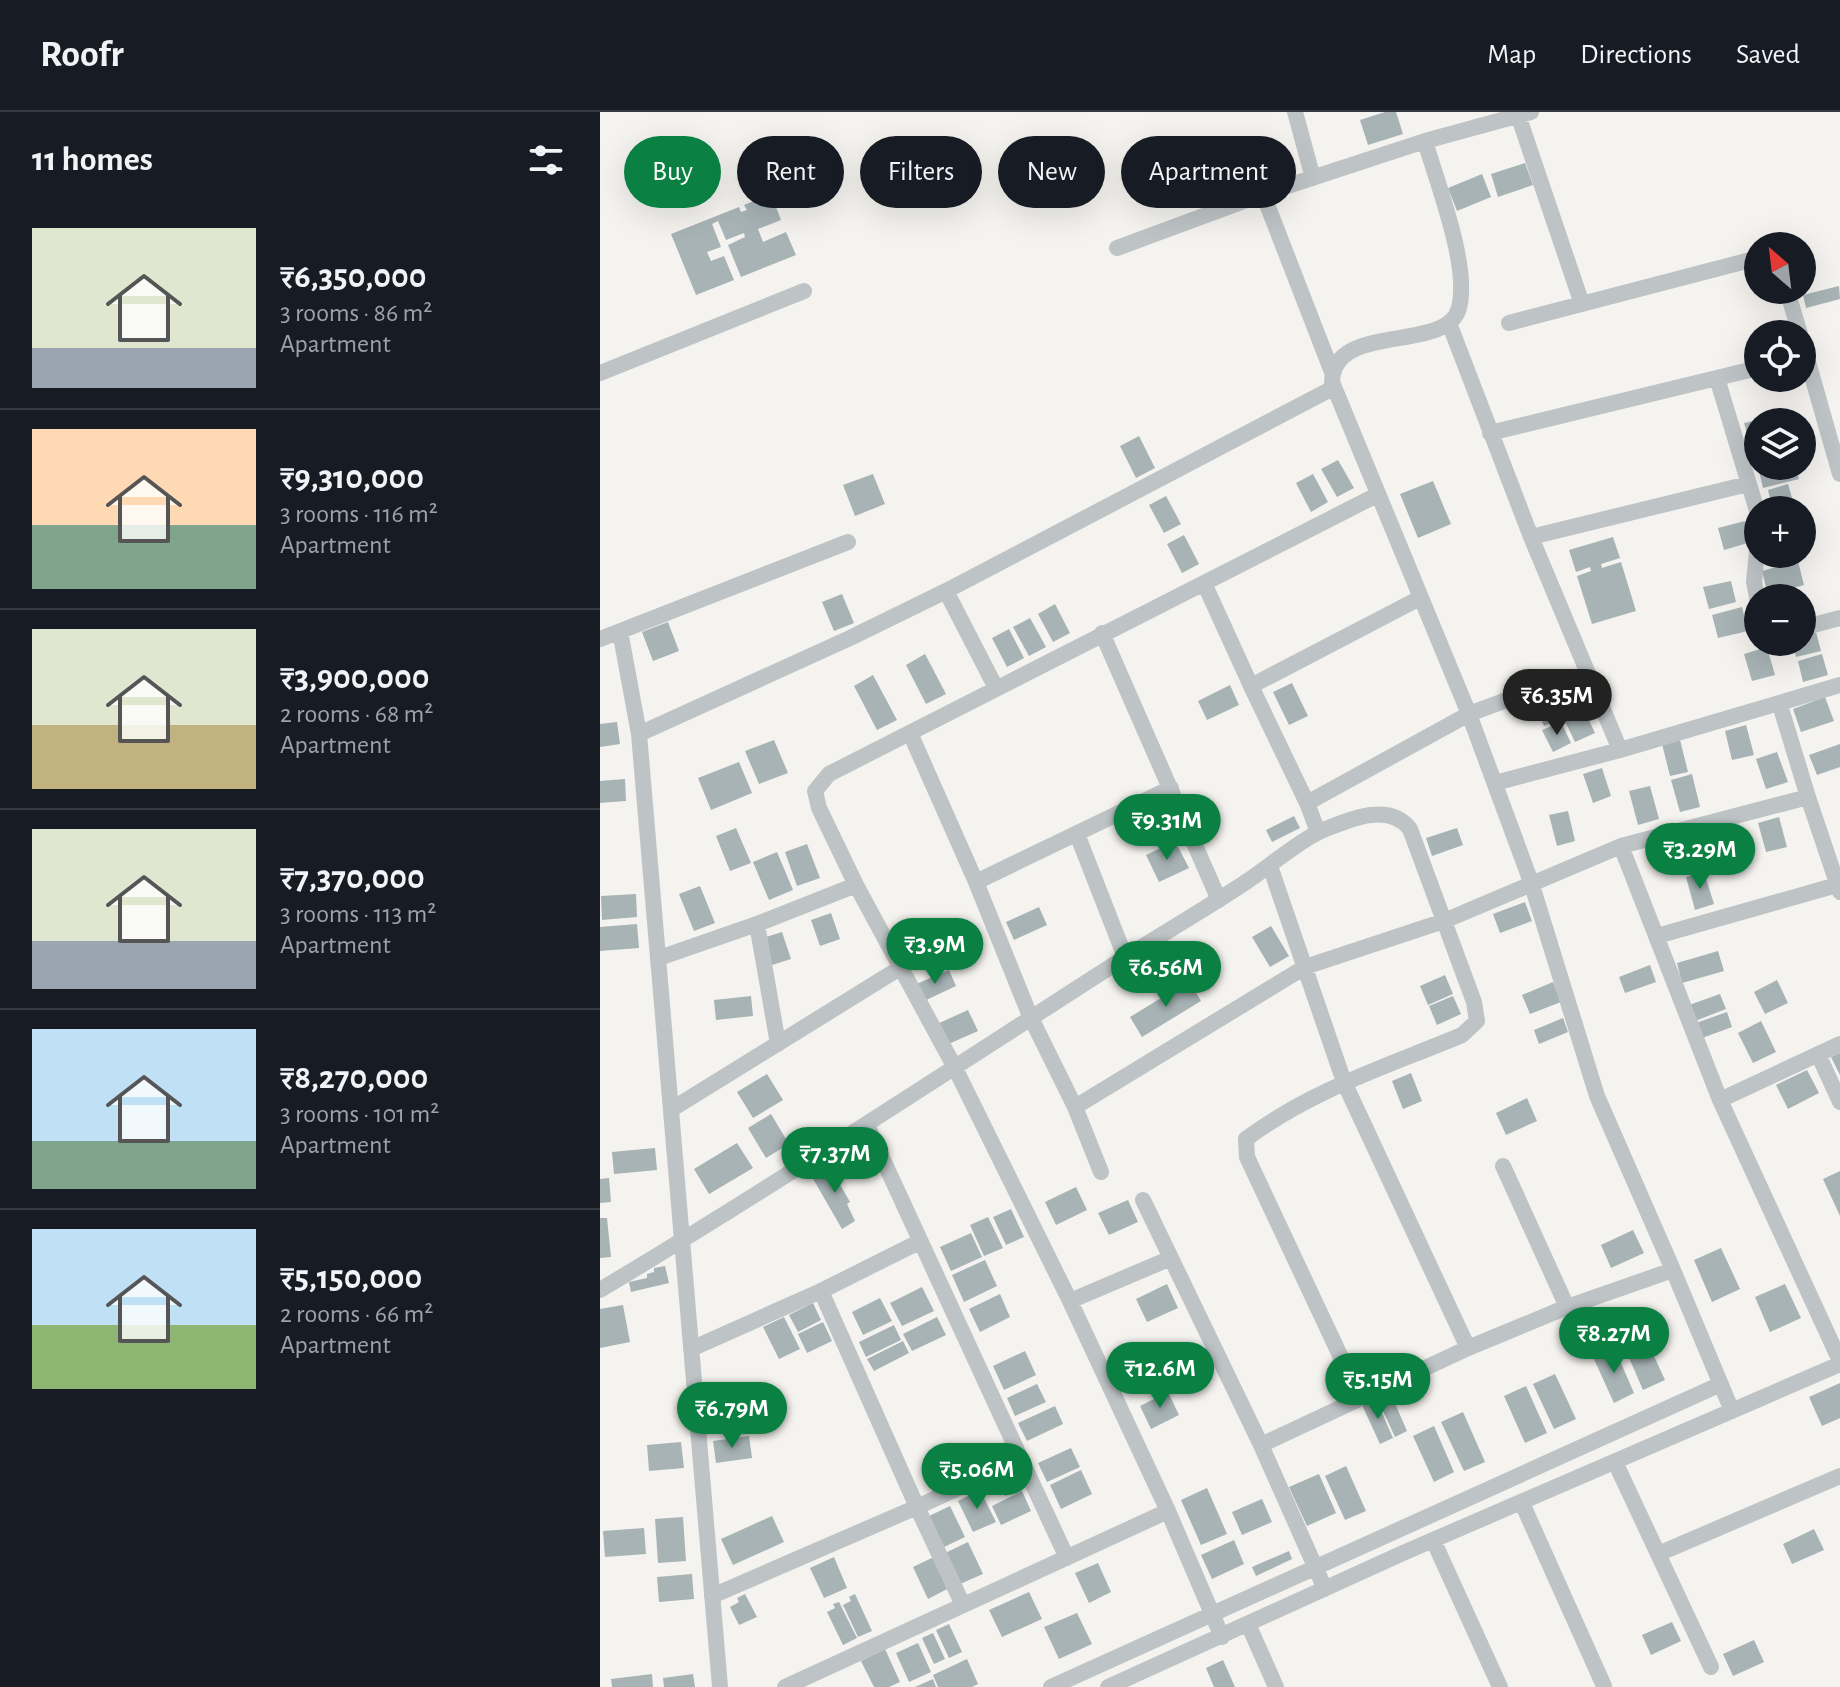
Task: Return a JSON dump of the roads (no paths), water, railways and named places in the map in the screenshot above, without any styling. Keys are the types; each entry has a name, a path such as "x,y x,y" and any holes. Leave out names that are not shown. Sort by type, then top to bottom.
{"street":[{"path":"1295,112 1313,178"},
{"path":"1296,183 1522,113 1582,304"},
{"path":"639,734 946,591 1332,380 1340,360 1358,348 1449,323 1459,309 1461,270 1425,141"},
{"path":"1117,248 1225,208"},
{"path":"1268,208 1377,495 1495,783 1531,882 1593,1086 1732,1411"},
{"path":"1509,323 1744,262"},
{"path":"600,373 804,291"},
{"path":"1449,323 1531,537 1620,750"},
{"path":"1490,433 1744,371"},
{"path":"1717,378 1752,496"},
{"path":"1815,392 1840,474"},
{"path":"1531,537 1748,484"},
{"path":"1222,1637 1168,1511 1070,1301 954,1066 856,885 819,808 815,791 822,778 829,774 1377,495"},
{"path":"600,639 848,542"},
{"path":"1204,583 1318,832"},
{"path":"946,591 996,688"},
{"path":"1251,686 1420,598"},
{"path":"1816,624 1840,618"},
{"path":"620,631 639,734 720,1687"},
{"path":"1102,633 1219,900"},
{"path":"1307,803 1469,714 1517,696 1588,678"},
{"path":"1495,783 1780,705 1840,685"},
{"path":"1657,936 1839,888 1780,705"},
{"path":"910,733 976,882 1030,1016 1075,1107 1101,1172"},
{"path":"976,882 1171,788"},
{"path":"1075,1107 1305,967 1444,921 1621,846 1808,797"},
{"path":"600,1290 867,1125 1030,1016 1219,900 1318,832 1383,814 1399,817 1410,829 1474,1002 1477,1015 1473,1026 1462,1035 1344,1082 1304,1102 1246,1139 1247,1157 1360,1398"},
{"path":"1077,834 1125,957"},
{"path":"1108,1687 1840,1362 1720,1100 1621,846"},
{"path":"1270,866 1344,1082 1468,1348"},
{"path":"659,958 856,885"},
{"path":"757,924 778,1044"},
{"path":"672,1109 900,968"},
{"path":"1720,1100 1840,1044"},
{"path":"1818,1054 1840,1102"},
{"path":"867,1125 1067,1558"},
{"path":"1503,1166 1567,1307"},
{"path":"1143,1200 1261,1445 1325,1589"},
{"path":"691,1349 821,1291 919,1242"},
{"path":"1070,1301 1171,1258"},
{"path":"1261,1445 1468,1348 1567,1307 1673,1270"},
{"path":"821,1291 963,1605"},
{"path":"1051,1687 1721,1384"},
{"path":"1629,1427 1640,1451"},
{"path":"712,1596 1021,1459"},
{"path":"1615,1462 1711,1667"},
{"path":"1658,1554 1840,1476"},
{"path":"1522,1503 1604,1686"},
{"path":"785,1687 1168,1511"},
{"path":"1434,1542 1500,1687"},
{"path":"1248,1624 1276,1687"}]}
